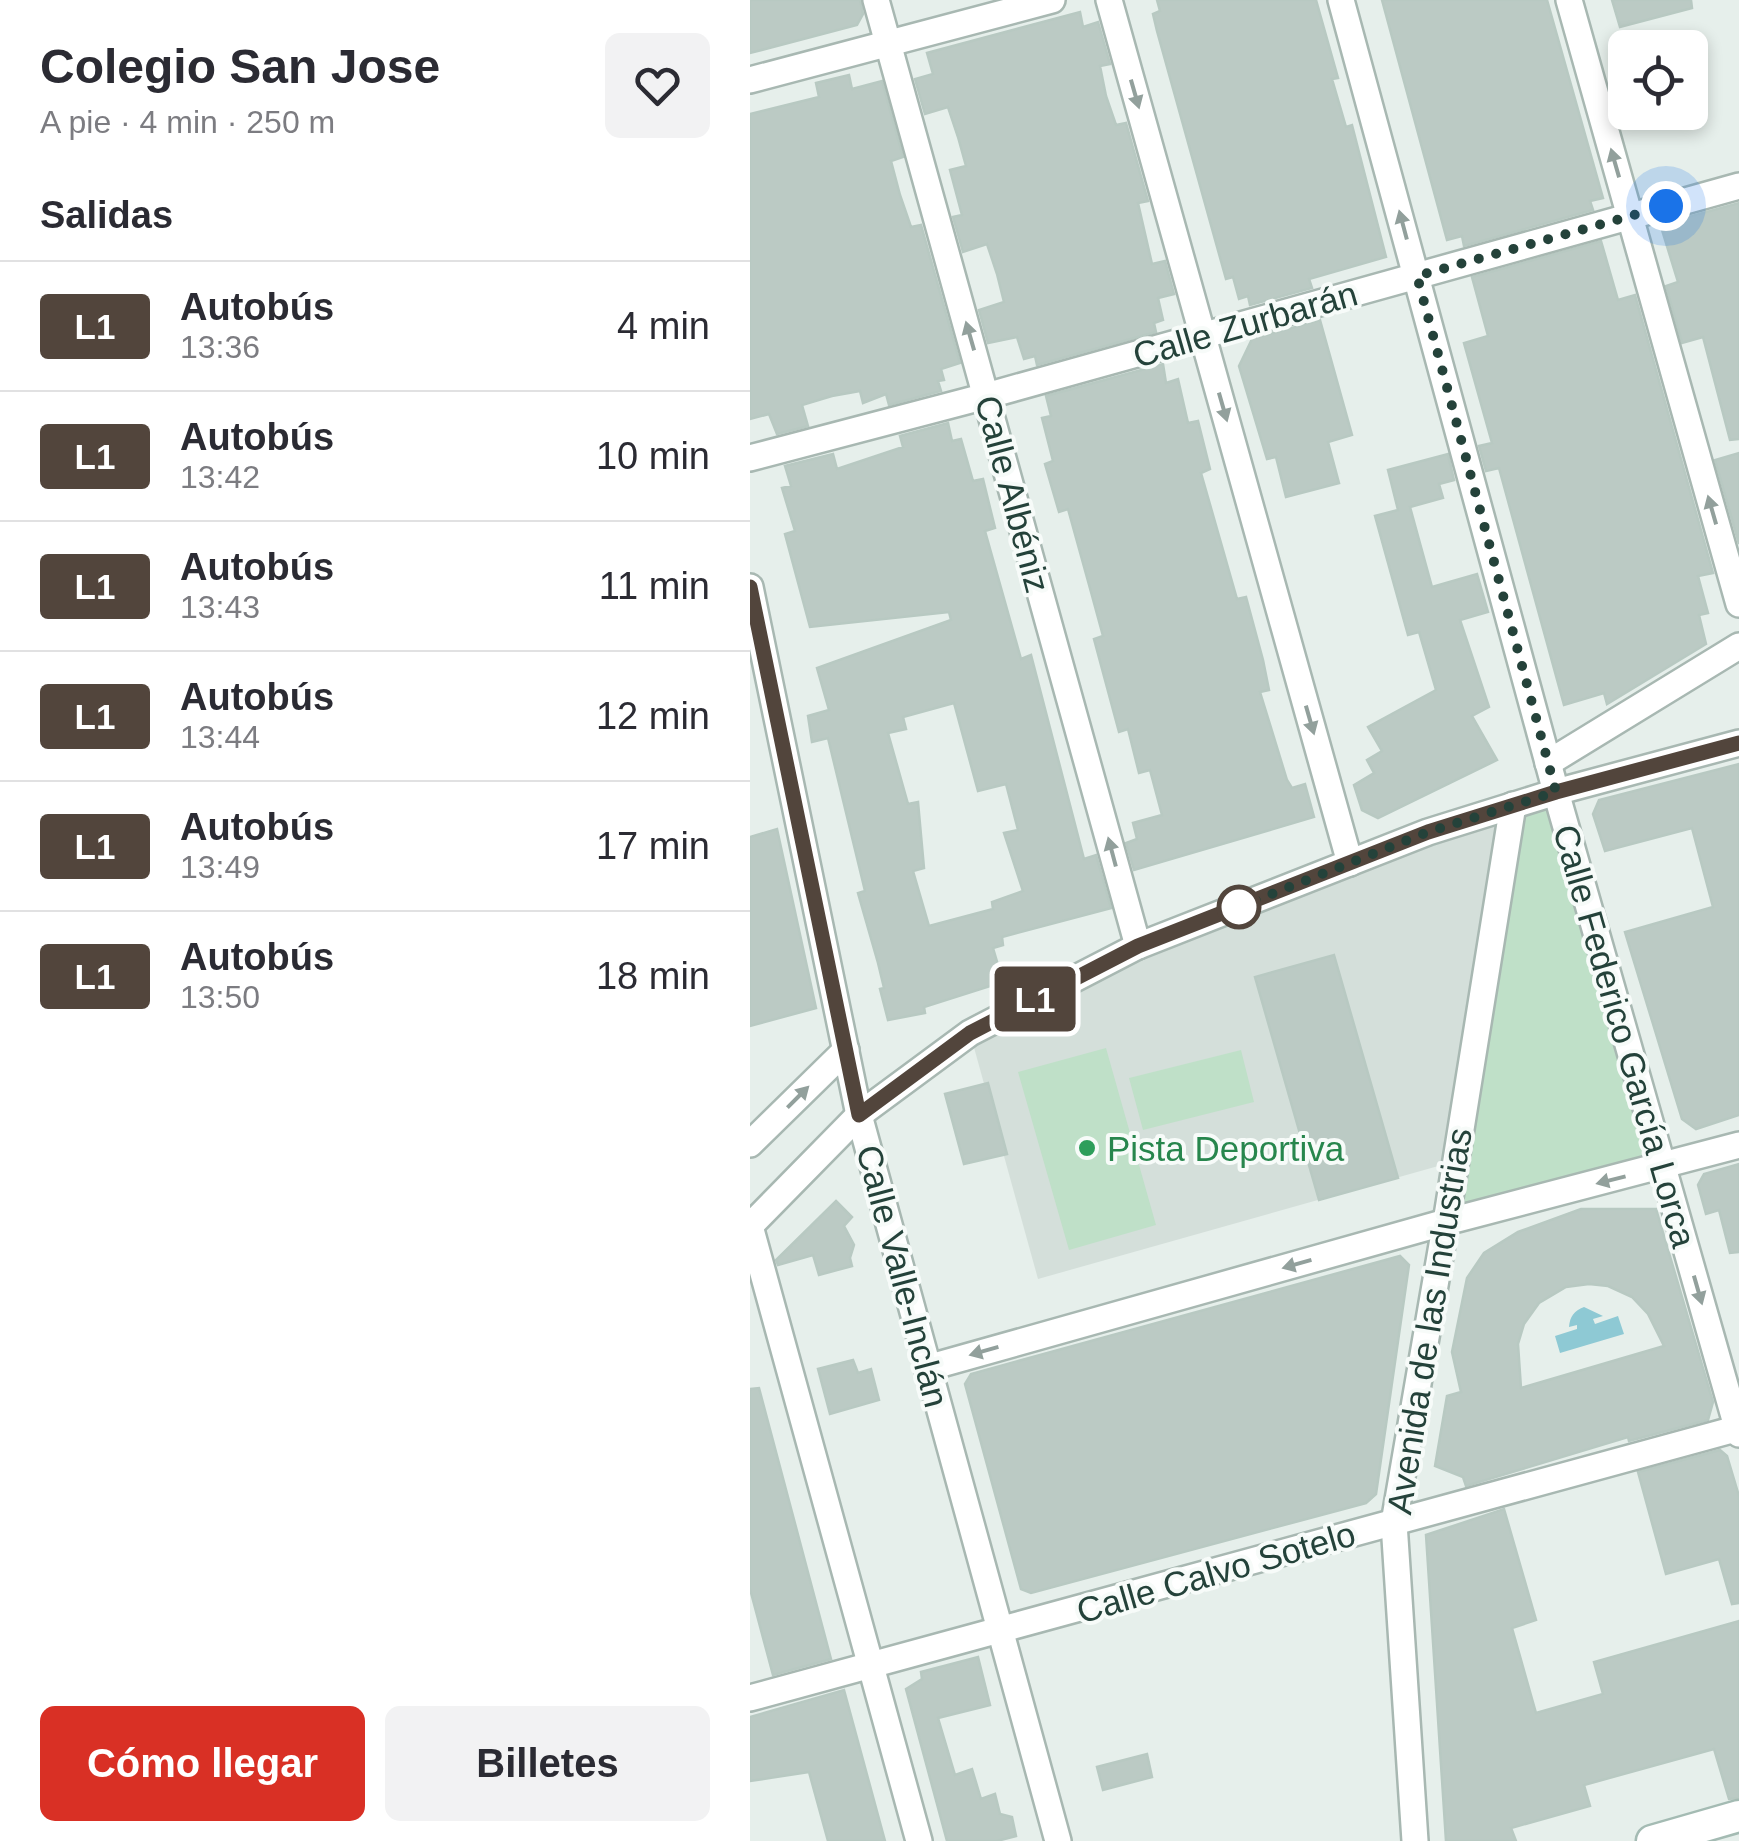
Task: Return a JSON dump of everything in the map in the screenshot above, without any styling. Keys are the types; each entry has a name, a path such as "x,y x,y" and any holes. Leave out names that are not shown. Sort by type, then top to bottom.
{"street":[{"name":"Calle Albéniz","path":"876,0 1138,946"},
{"path":"750,80 1052,0"},
{"path":"1109,0 1350,863"},
{"name":"Calle Federico García Lorca","path":"1341,0 1548,764 1739,1430"},
{"path":"1568,0 1739,604"},
{"name":"Calle Zurbarán","path":"750,458 1739,186"},
{"name":"Calle Valle-Inclán","path":"750,587 859,1115 1058,1841"},
{"path":"1548,764 1739,646"},
{"path":"919,1841 750,1226 859,1115 970,1033 1138,946 1428,832 1556,792 1739,743"},
{"name":"Avenida de las Industrias","path":"1415,1841 1394,1522 1513,805"},
{"path":"750,1144 846,1050"},
{"path":"927,1368 1446,1222 1739,1145"},
{"name":"Calle Calvo Sotelo","path":"750,1698 1739,1430"},
{"path":"1652,1841 1739,1816"}],"shaded area":[{"path":"1513,805 1456,1161 1038,1279 970,1033 1138,946"}],"green space":[{"path":"1556,792 1663,1167 1446,1222 1513,805"},
{"name":"Pista Deportiva","path":"1106,1048 1156,1225 1069,1250 1018,1072"},
{"name":"Pista Deportiva","path":"1241,1050 1254,1102 1143,1130 1129,1078"}],"water":[{"path":"1584,1307 1603,1316 1593,1319 1595,1324 1618,1316 1624,1334 1560,1353 1555,1336 1577,1329 1577,1325 1569,1327 1570,1320"}],"building":[{"path":"750,0 860,0 863,14 857,25 750,53"},
{"path":"1157,0 1316,0 1338,78 1332,79 1346,127 1352,125 1386,257 1309,279 1312,288 1250,305 1248,296 1239,299 1233,277 1226,279 1157,31 1153,14 1160,11"},
{"path":"1382,0 1547,0 1603,198 1590,201 1593,210 1464,246 1462,236 1447,240"},
{"path":"1612,0 1691,0 1692,8 1620,27"},
{"path":"1080,12 1083,27 1098,22 1110,64 1100,66 1106,96 1116,125 1126,123 1148,201 1138,203 1152,264 1165,261 1174,294 1158,298 1163,320 1154,323 1156,332 1037,365 1035,356 1024,359 1017,337 988,343 979,310 1004,302 997,274 987,244 963,252 953,217 962,215 950,170 966,166 958,137 948,107 925,114 915,79 933,74 927,53"},
{"path":"849,75 852,89 882,81 903,157 891,161 900,195 911,227 921,225 960,363 941,369 941,391 889,405 886,394 863,403 860,391 832,396 802,405 808,426 777,434 769,414 750,419 750,114 819,97 816,83"},
{"path":"1739,203 1739,439 1730,440 1703,337 1682,343 1666,286 1678,282 1662,230 1666,223"},
{"path":"1601,241 1618,300 1635,295 1713,573 1698,576 1708,613 1699,615 1706,644 1607,704 1604,693 1564,705 1499,468 1486,471 1479,446 1492,443 1464,343 1488,336 1472,277"},
{"path":"1320,320 1352,435 1328,442 1339,483 1286,497 1276,457 1267,459 1239,366 1252,339"},
{"path":"1163,364 1166,383 1178,379 1188,423 1198,421 1210,469 1201,473 1237,599 1246,597 1263,660 1269,690 1260,692 1287,780 1292,788 1305,784 1314,817 1134,870 1126,843 1137,839 1133,823 1162,815 1150,770 1139,773 1128,729 1119,732 1094,639 1103,636 1091,592 1068,509 1059,512 1045,464 1053,461 1042,418 1051,416 1046,396"},
{"path":"948,423 952,441 961,439 973,481 983,479 995,528 985,531 1021,659 1031,655 1084,859 1096,855 1111,908 1002,937 1003,945 993,948 1003,982 924,1007 925,1013 888,1020 880,989 884,988 858,893 865,891 828,738 812,742 808,716 829,710 817,668 951,620 949,612 810,627 785,534 795,531 782,488 791,486 785,466 833,454 837,469 903,447 900,436","holes":["954,703 978,791 1006,784 1018,830 1004,833 1023,891 992,902 993,909 929,926 913,871 924,868 918,802 908,804 888,733 906,729 903,717"]},
{"path":"1739,453 1739,544 1715,460"},
{"path":"1448,454 1454,480 1439,484 1443,498 1410,507 1432,587 1477,574 1488,612 1460,620 1489,707 1472,716 1497,760 1378,818 1362,810 1354,785 1374,773 1367,760 1382,751 1368,727 1436,690 1419,632 1408,635 1375,516 1398,510 1388,470"},
{"path":"1739,764 1739,1115 1696,1129 1682,1119 1625,932 1713,907 1692,828 1605,851 1593,814 1599,800"},
{"path":"777,829 816,1008 750,1026 750,837"},
{"path":"1334,955 1398,1178 1319,1200 1255,977"},
{"path":"988,1083 1007,1154 964,1164 945,1094"},
{"path":"1739,1164 1739,1252 1730,1253 1719,1210 1706,1214 1698,1185 1704,1174"},
{"path":"836,1201 852,1217 844,1226 854,1245 852,1266 819,1275 813,1255 778,1265 776,1260"},
{"path":"1581,1209 1656,1209 1713,1402 1708,1420 1629,1441 1628,1437 1466,1486 1463,1477 1435,1466 1447,1396 1461,1392 1452,1352 1467,1278 1484,1253 1518,1232","holes":["1608,1286 1632,1297 1648,1314 1664,1346 1521,1388 1518,1344 1524,1324 1539,1303 1566,1287"]},
{"path":"1400,1256 1409,1265 1376,1494 1366,1503 1031,1593 1021,1589 965,1384 971,1374"},
{"path":"853,1360 858,1373 871,1369 879,1400 830,1414 818,1369"},
{"path":"759,1388 831,1659 773,1675 750,1589 750,1389"},
{"path":"1720,1450 1727,1456 1739,1496 1739,1603 1732,1604 1719,1559 1666,1574 1638,1472"},
{"path":"1504,1509 1536,1620 1512,1628 1536,1713 1603,1694 1594,1662 1739,1621 1739,1798 1729,1799 1714,1749 1584,1785 1590,1806 1511,1828 1516,1841 1446,1841 1426,1535"},
{"path":"978,1657 990,1705 938,1718 955,1775 972,1769 981,1799 995,1794 1000,1814 1012,1817 1016,1836 997,1841 947,1841 906,1689 922,1679 921,1672"},
{"path":"844,1690 885,1841 828,1841 809,1772 750,1781 750,1717"},
{"path":"1147,1754 1152,1777 1103,1790 1097,1767"}],"bus line":[{"name":"L1","path":"750,587 859,1115 970,1033 1138,946 1428,832 1556,792 1739,743"}],"place":[{"name":"Pista Deportiva","path":"1087,1148"}],"route":[{"path":"1239,907 1428,832 1556,792 1417,276 1666,206"}]}
